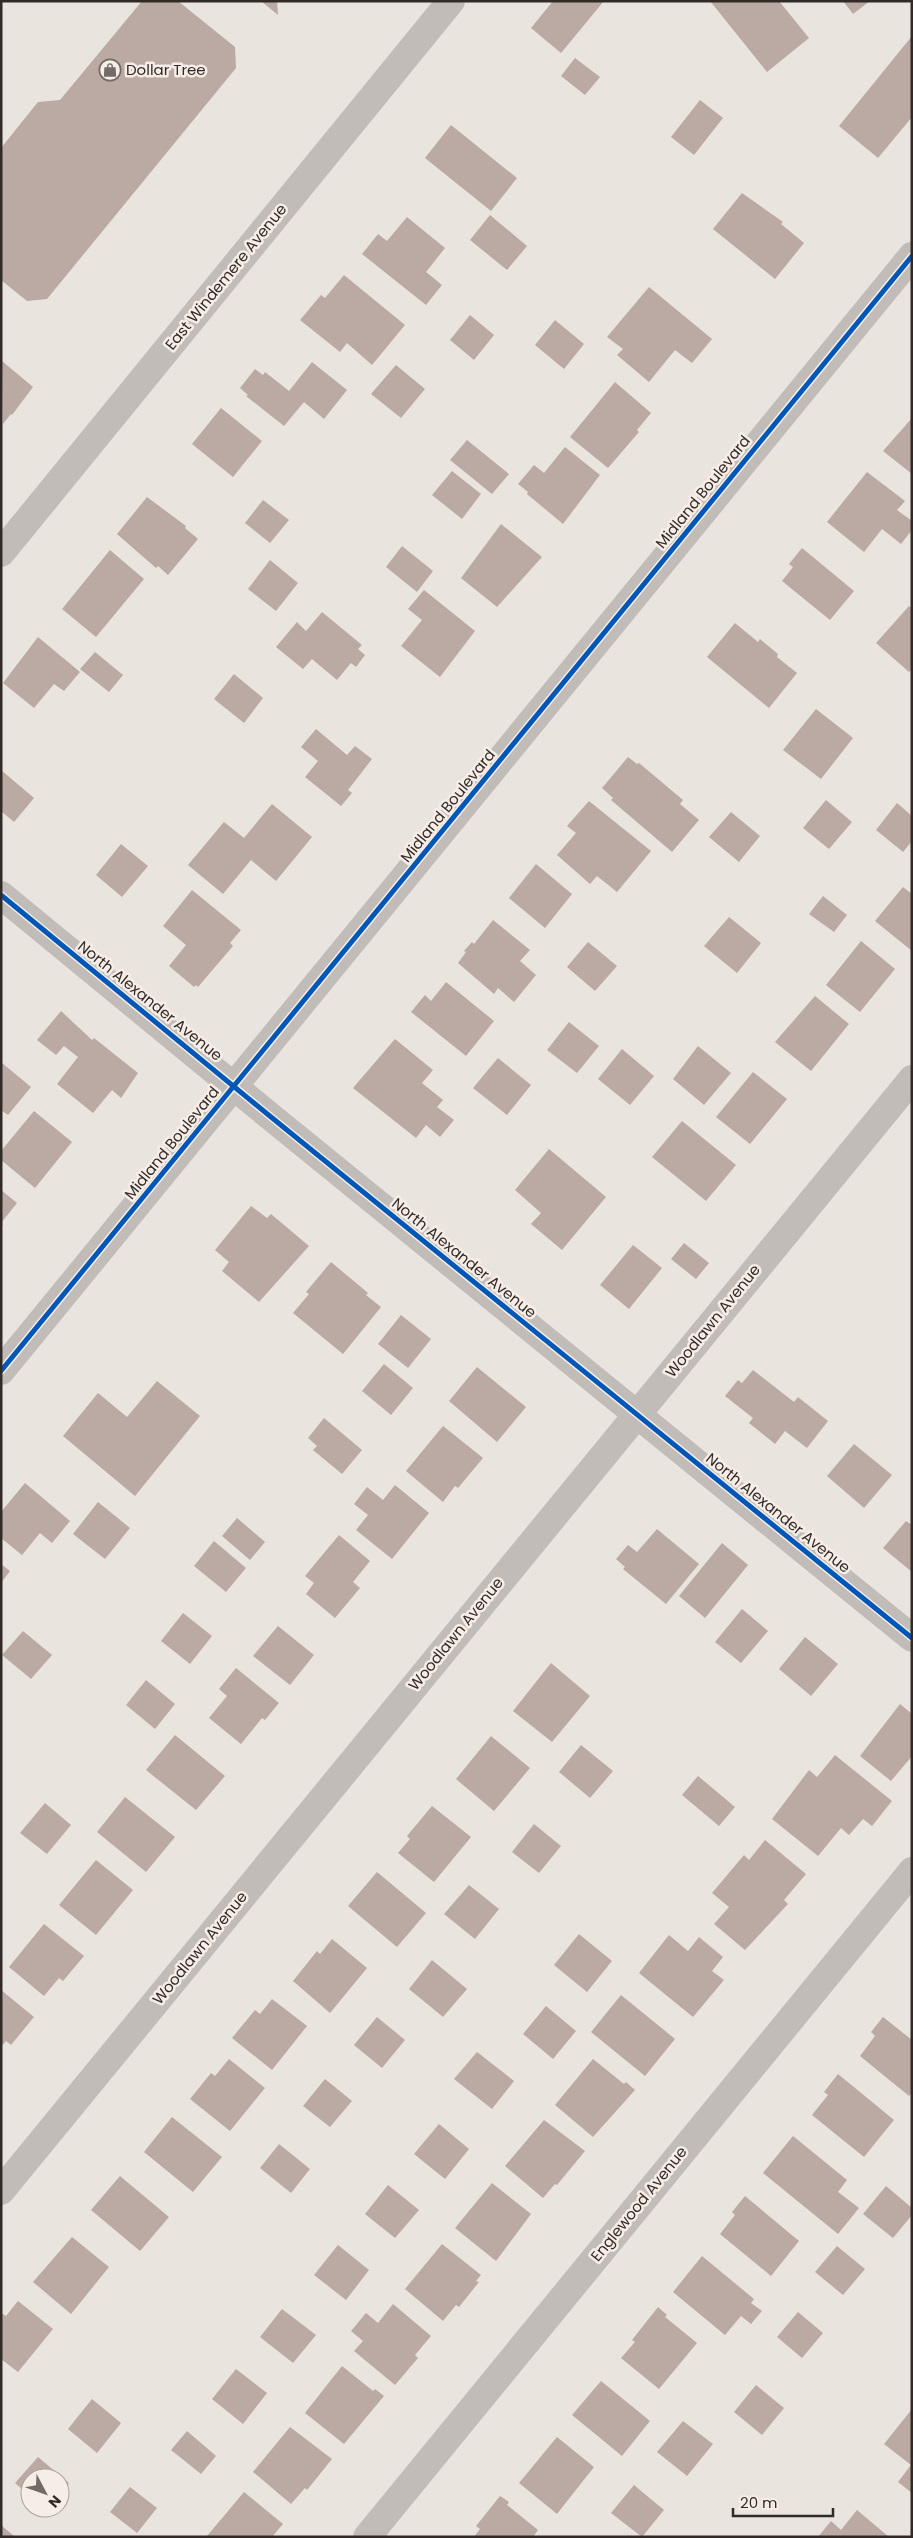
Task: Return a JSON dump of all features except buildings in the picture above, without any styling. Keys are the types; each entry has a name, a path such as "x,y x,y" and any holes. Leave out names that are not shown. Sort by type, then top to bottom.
{"street":[{"name":"East Windemere Avenue","path":"1,553 451,1"},
{"name":"Midland Boulevard","path":"1,1372 912,256"},
{"name":"North Alexander Avenue","path":"1,895 234,1087 912,1638"},
{"name":"Woodlawn Avenue","path":"1,2191 912,1079"},
{"name":"Englewood Avenue","path":"367,2537 912,1870"}],"cycle path":[{"path":"1,1371 912,256"},
{"path":"1,895 912,1638"}],"place":[{"name":"Dollar Tree","path":"110,70"}]}
